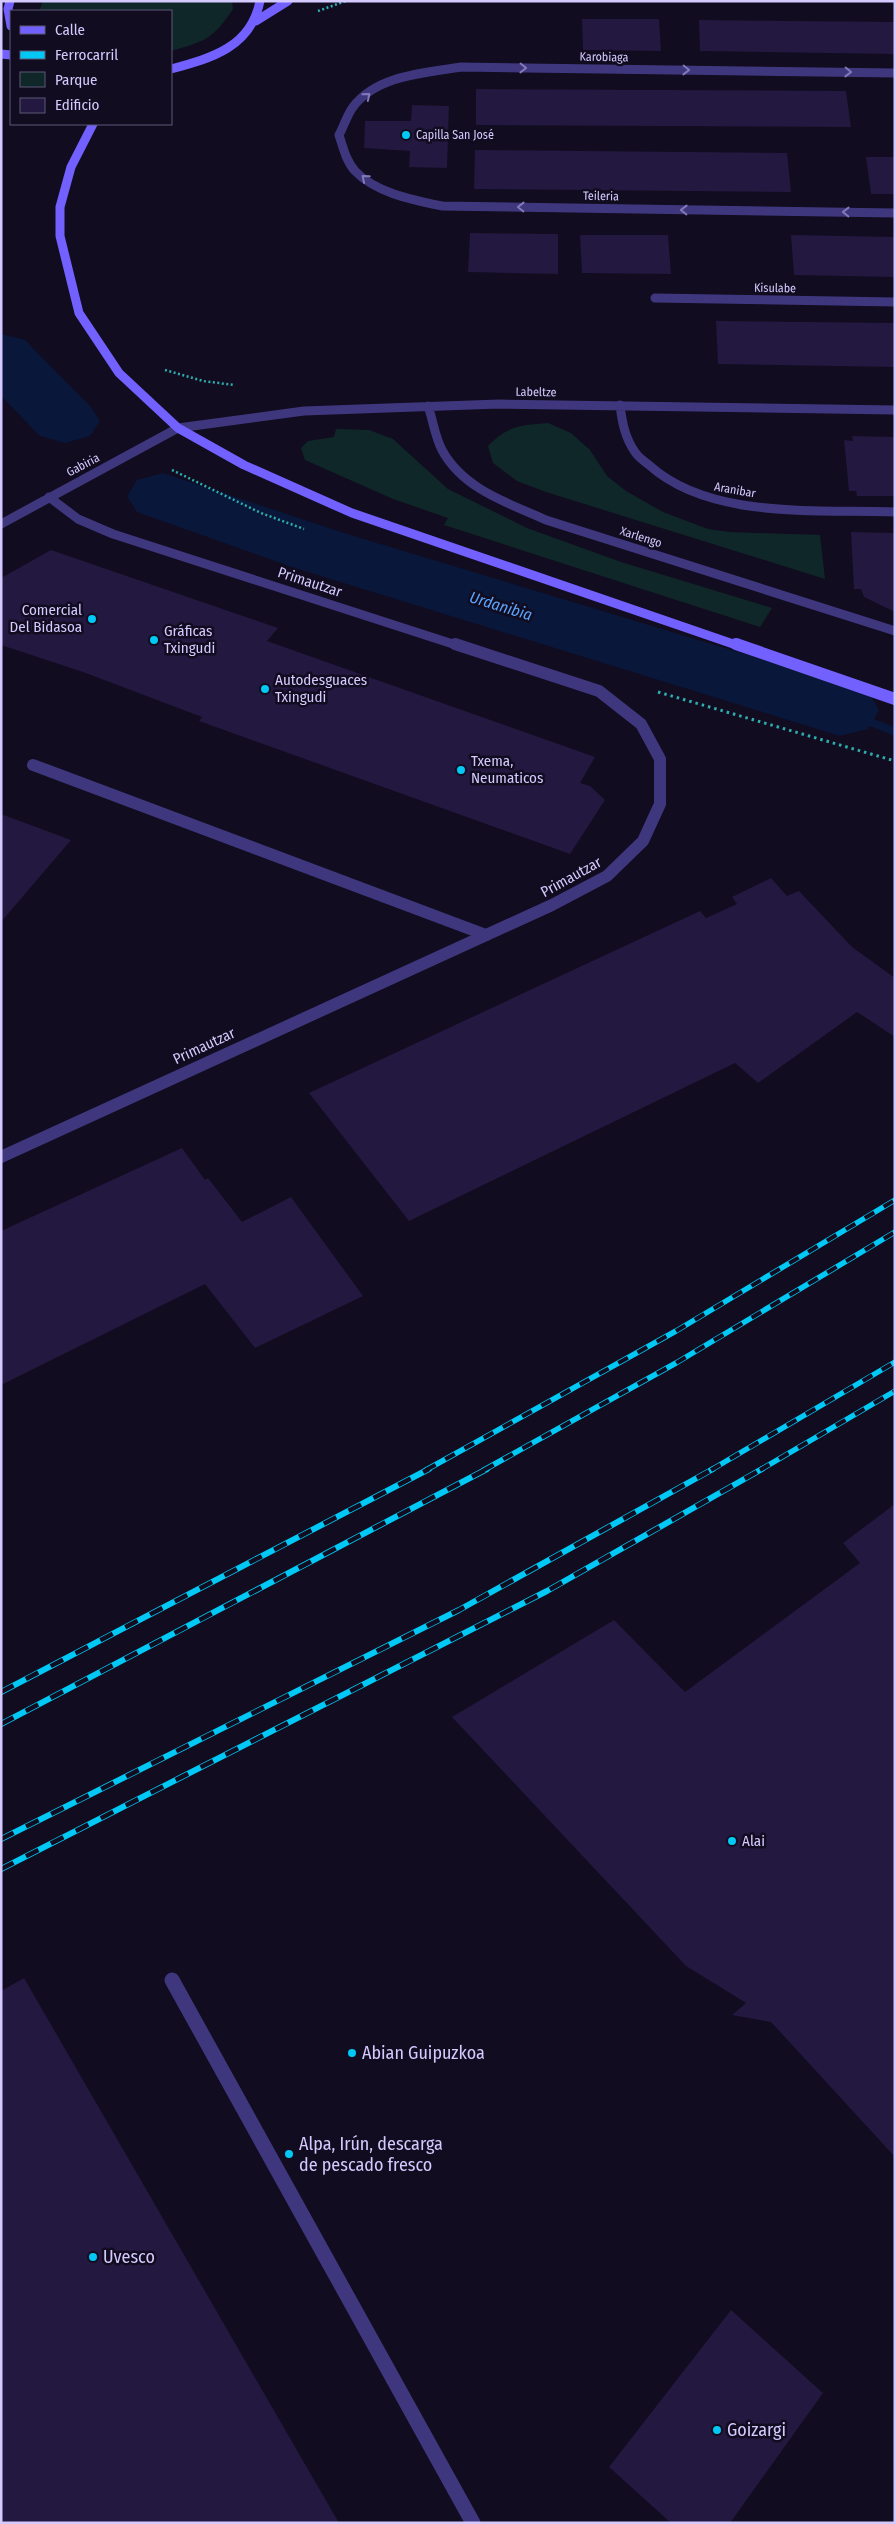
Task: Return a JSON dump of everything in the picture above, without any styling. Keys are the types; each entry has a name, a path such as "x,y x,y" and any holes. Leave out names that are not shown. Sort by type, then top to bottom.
{"main road":[{"path":"10,1 8,10 10,21"},
{"path":"256,21 260,1"},
{"path":"172,69 209,58 225,50 238,41 256,21 288,1"},
{"path":"90,125 71,167 60,207 60,236 79,313 119,373 178,428 244,465 352,513 895,699"}],"street":[{"name":"Karobiaga","path":"339,135 354,106 377,88 413,75 461,67 895,73"},
{"name":"Teileria","path":"339,135 348,163 370,182 397,196 442,206 895,213"},
{"name":"Kisulabe","path":"655,298 895,302"},
{"name":"Labeltze","path":"178,428 304,411 428,406 620,406 895,410"},
{"name":"Xarlengo","path":"428,406 442,450 462,478 503,501 546,520 895,631"},
{"name":"Aranibar","path":"620,406 623,428 635,453 663,478 702,497 750,507 895,512"},
{"name":"Gabiria","path":"1,524 178,428"},
{"name":"Primautzar","path":"1,1157 552,905 607,876 643,841 660,804 660,759 641,724 599,691 113,534 78,519 49,497"},
{"path":"33,766 486,935"},
{"path":"172,1980 472,2523"}],"path":[{"path":"163,369 203,381 240,386"},
{"path":"166,470 174,469 261,514 299,529 306,529"}],"green space":[{"path":"43,1 232,1 233,9 220,27 208,38 172,51 172,10 39,10"},
{"path":"548,423 571,433 590,450 607,476 626,491 663,512 708,529 729,532 820,535 825,579 546,492 517,481 493,463 488,446 495,439 508,430 522,426"},
{"path":"336,429 369,430 393,439 448,489 527,528 621,562 772,608 760,627 444,525 448,518 393,499 305,460 301,448 308,441 334,437"}],"building":[{"path":"582,19 659,19 661,51 583,50"},
{"path":"699,20 895,22 895,54 700,51"},
{"path":"476,89 846,91 851,127 476,125"},
{"name":"Capilla San José","path":"412,105 449,106 447,168 409,167 410,151 364,148 365,121 411,121"},
{"path":"475,150 787,153 791,192 474,189"},
{"path":"866,157 895,157 895,194 871,194"},
{"path":"470,233 558,234 558,274 468,272"},
{"path":"580,235 668,235 671,274 582,273"},
{"path":"791,235 895,237 895,277 794,275"},
{"path":"716,321 895,323 895,367 718,364"},
{"path":"852,436 895,437 895,496 857,496 856,491 849,491 844,440 853,441"},
{"path":"851,532 895,533 895,612 864,597 861,589 854,589"},
{"path":"51,550 278,628 267,641 595,757 580,783 590,786 605,800 570,854 199,721 202,717 83,672 1,645 1,578"},
{"path":"1,814 71,840 1,922"},
{"path":"771,878 787,896 799,891 852,947 895,978 895,1037 857,1012 758,1083 735,1063 409,1221 309,1093 700,911 706,918 737,904 732,897"},
{"path":"182,1148 205,1180 208,1178 242,1222 291,1197 363,1296 255,1348 205,1284 1,1385 1,1231"},
{"name":"Alai","path":"895,1504 895,2157 771,2022 732,2015 746,2003 686,1966 452,1717 614,1620 685,1692 860,1563 843,1543"},
{"name":"Uvesco","path":"24,1978 339,2523 1,2523 1,1991"},
{"name":"Goizargi","path":"731,2310 823,2393 730,2523 671,2523 609,2467"}],"waterway":[{"name":"Urdanibia","path":"1,355 65,421"},
{"name":"Urdanibia","path":"163,496 318,550 840,710"},
{"path":"840,710 895,732"}],"railway":[{"path":"426,1470 676,1331 895,1200"},
{"path":"484,1470 676,1363 895,1232"},
{"path":"711,1470 895,1362"},
{"path":"760,1470 895,1391"},
{"path":"1,1692 429,1469"},
{"path":"1,1724 487,1469"},
{"path":"1,1839 459,1610 713,1469"},
{"path":"1,1869 547,1591 762,1469"}],"place":[{"name":"Capilla San José","path":"406,135"},
{"name":"Comercial Del Bidasoa","path":"92,619"},
{"name":"Gráficas Txingudi","path":"154,640"},
{"name":"Autodesguaces Txingudi","path":"265,689"},
{"name":"Txema, Neumaticos","path":"461,770"},
{"name":"Alai","path":"732,1841"},
{"name":"Abian Guipuzkoa","path":"352,2053"},
{"name":"Alpa, Irún, descarga de pescado fresco","path":"289,2154"},
{"name":"Uvesco","path":"93,2257"},
{"name":"Goizargi","path":"717,2430"}]}
